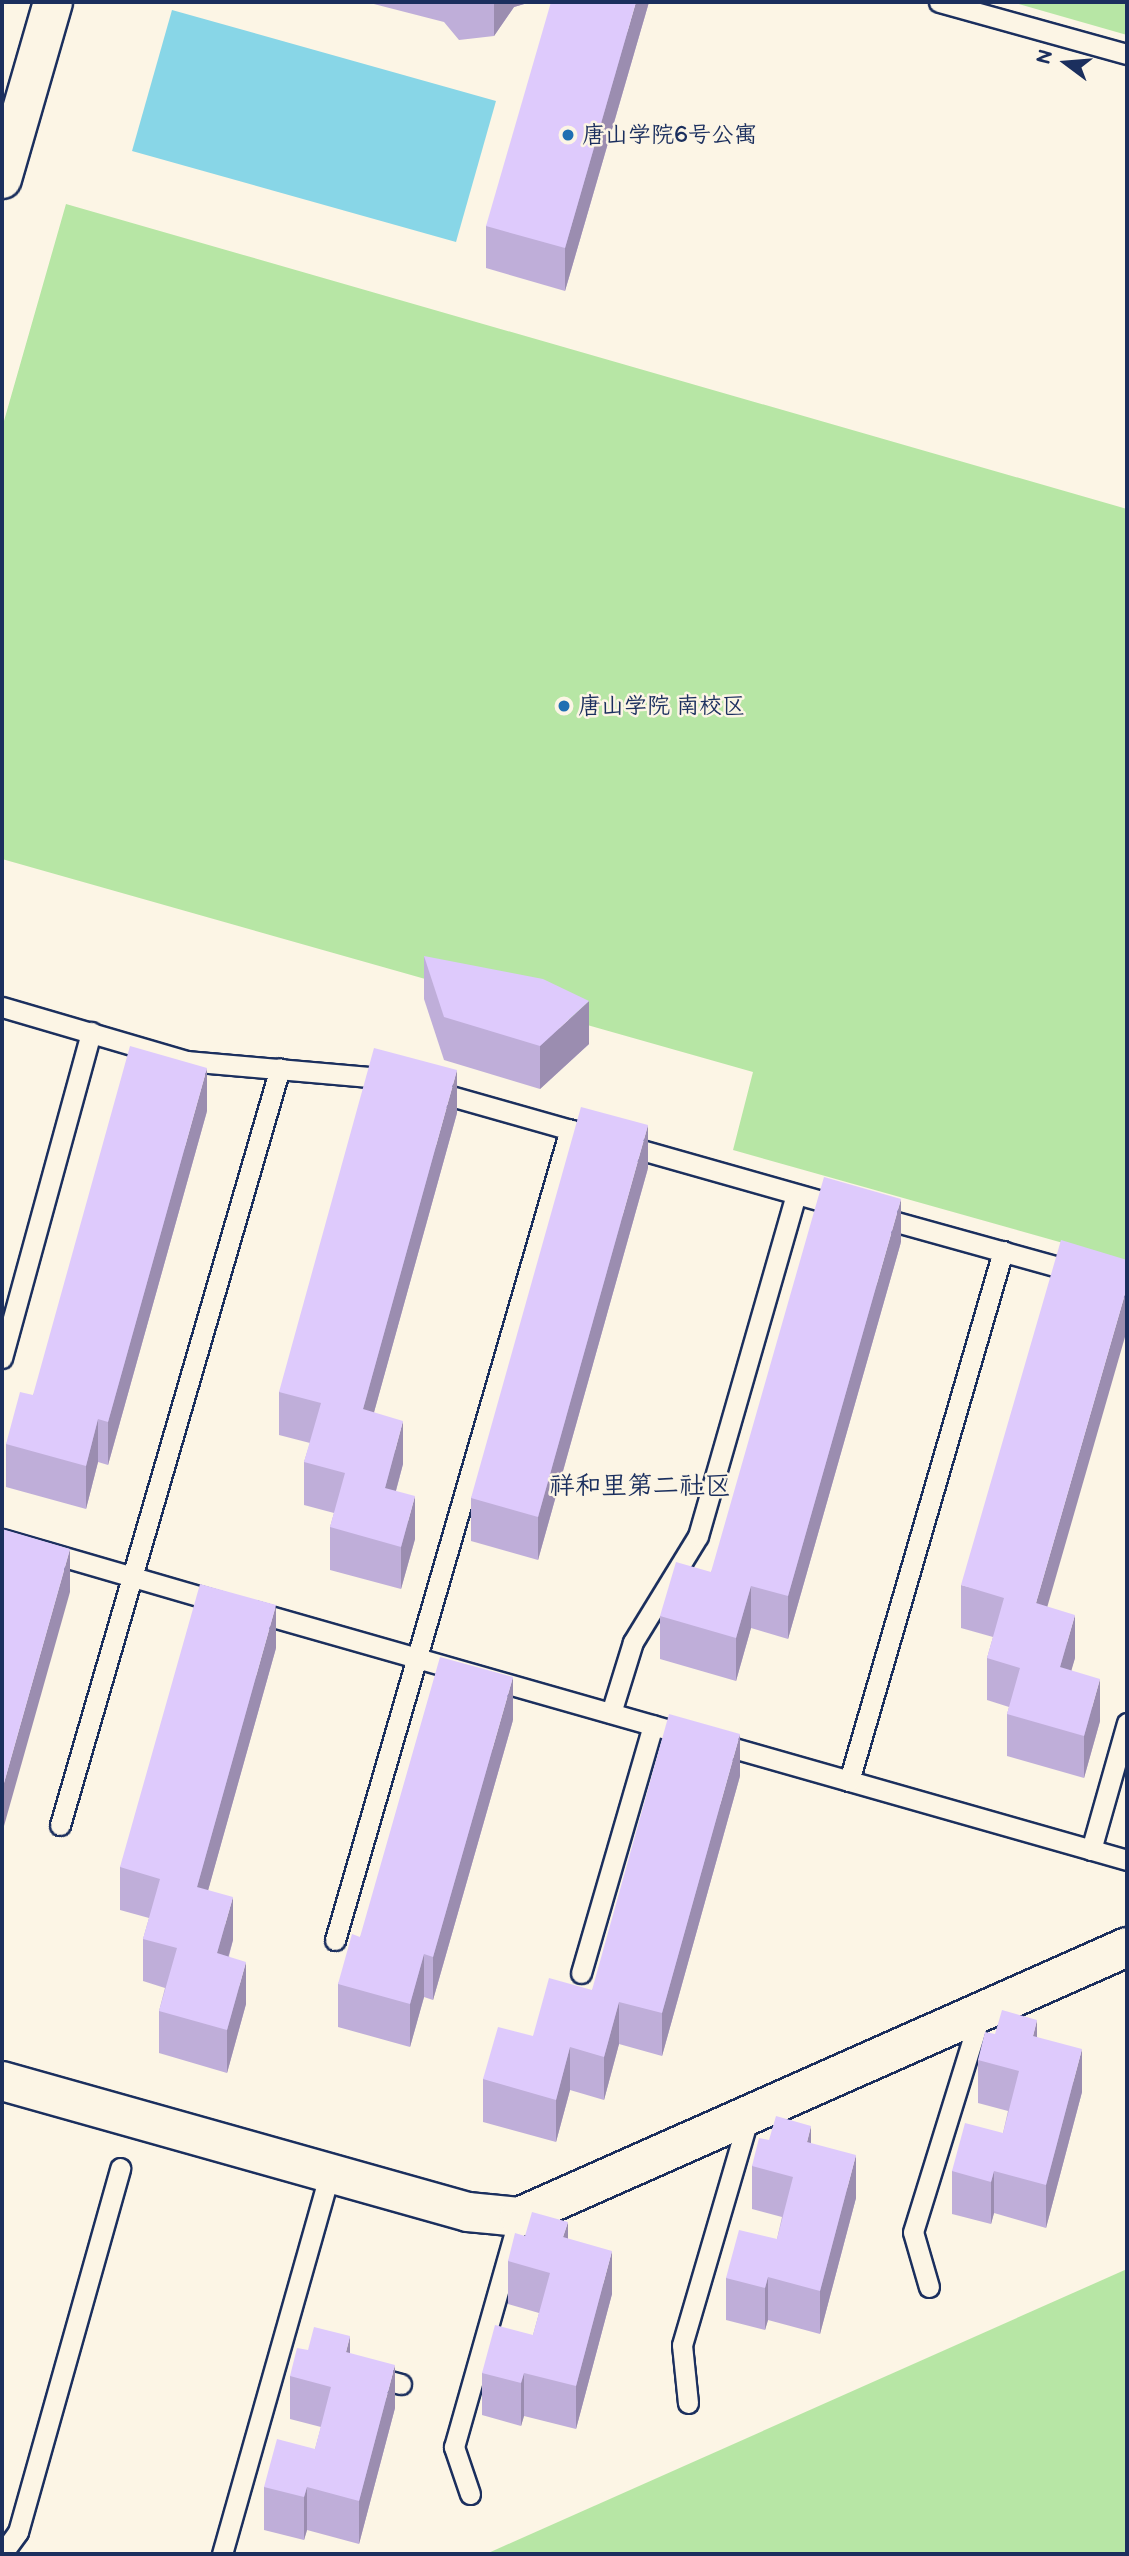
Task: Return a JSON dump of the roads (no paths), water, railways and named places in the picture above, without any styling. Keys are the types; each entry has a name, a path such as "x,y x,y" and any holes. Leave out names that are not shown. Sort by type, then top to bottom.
{"street":[{"path":"2,178 53,2"},
{"path":"2,2081 468,2212 519,2217 1127,1947"}],"lane":[{"path":"939,2 1127,54"},
{"path":"2,1007 187,1061 377,1075 1127,1286"},
{"path":"2,1357 91,1032"},
{"path":"60,1825 279,1068"},
{"path":"335,1940 570,1129"},
{"path":"611,1713 634,1642 698,1535 796,1195"},
{"path":"849,1781 1003,1251"},
{"path":"2,1539 1127,1860"},
{"path":"1091,1850 1127,1723"},
{"path":"582,1973 653,1725"},
{"path":"929,2287 913,2232 982,2011"},
{"path":"688,2403 682,2344 750,2114"},
{"path":"6,2553 18,2532 120,2168"},
{"path":"222,2554 330,2173"},
{"path":"470,2494 454,2447 519,2217"},
{"path":"279,2351 304,2357"},
{"path":"352,2371 401,2384"}],"water":[{"path":"172,10 496,101 456,242 132,151"}],"place":[{"name":"唐山学院6号公寓","path":"568,135"},
{"name":"唐山学院 南校区","path":"564,706"}],"district":[{"name":"祥和里第二社区","path":"640,1487"}]}
